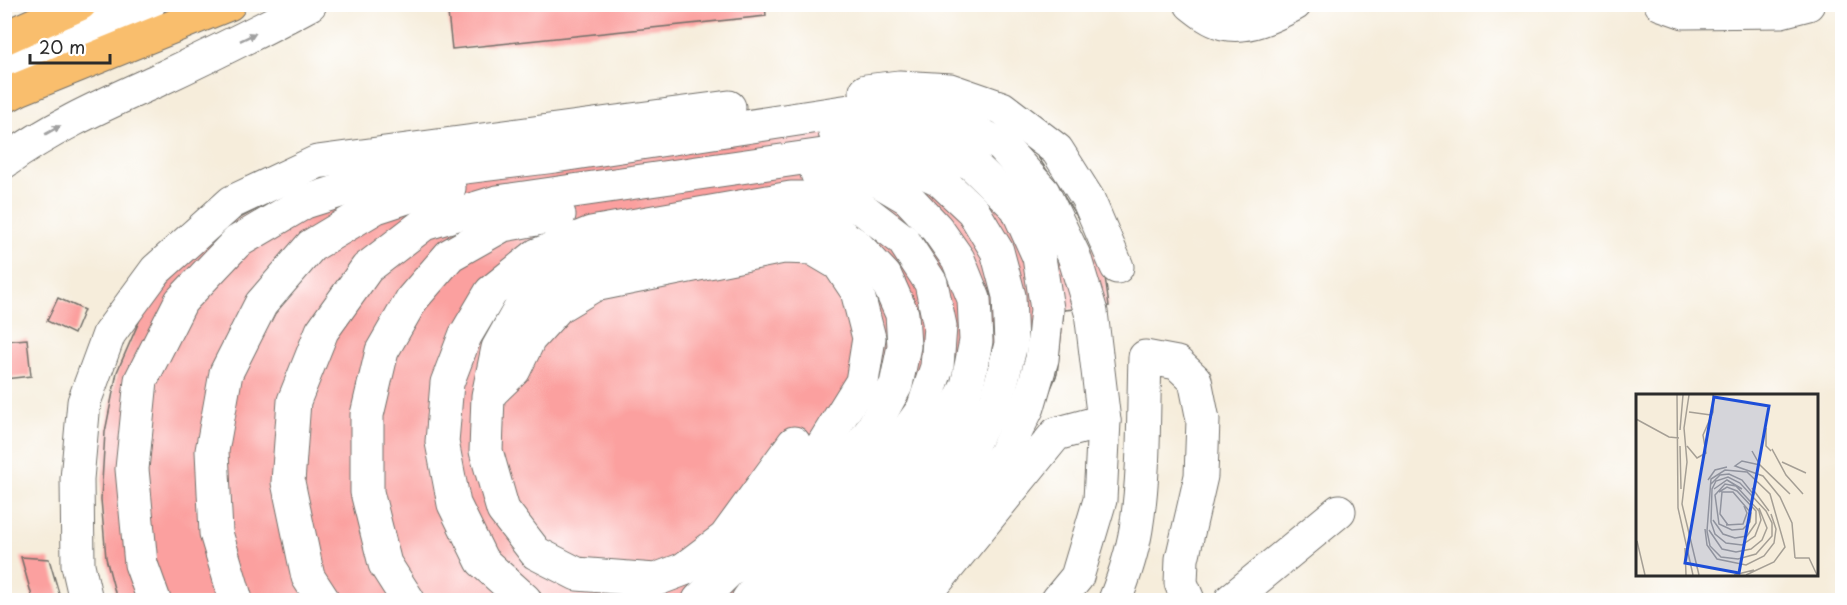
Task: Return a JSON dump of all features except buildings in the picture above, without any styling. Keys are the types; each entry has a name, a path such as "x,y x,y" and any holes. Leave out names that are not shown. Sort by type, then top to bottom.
{"main road":[{"path":"4,38 80,4"},
{"path":"4,97 229,4"}],"street":[{"path":"4,66 37,48 149,4"},
{"path":"4,162 36,139 80,115 257,33 310,4"},
{"path":"1191,4 1207,16 1224,23 1245,23 1268,18 1295,4"},
{"path":"1661,4 1684,12 1780,11 1808,4"},
{"path":"86,600 78,566 77,479 84,402 109,334 156,270 232,202 317,162 806,97 899,87 950,90 1002,108 1057,150 1088,199 1117,267"},
{"path":"153,600 141,564 132,470 141,380 181,301 237,242 304,202 384,177 555,156 883,106 951,119 1000,145 1043,192 1074,256 1090,312 1104,421 1100,500 1077,577 1058,600"},
{"path":"236,600 216,533 212,451 226,373 261,304 311,246 376,207 425,191 863,128 918,138 972,164 1017,208 1038,257 1047,309 1042,359 1029,407 1004,455 884,600"},
{"path":"323,600 308,577 288,482 294,401 322,331 367,268 424,224 497,202 851,151 897,159 939,180 973,211 997,251 1009,296 1011,344 997,399 971,446 848,600"},
{"path":"408,600 385,564 367,492 367,415 382,351 412,299 450,255 503,225 836,170 879,181 908,198 937,229 958,259 974,299 976,341 967,386 945,429 810,600"},
{"path":"525,600 482,561 454,504 442,442 447,383 465,336 491,292 537,255 591,233 791,198 834,198 864,210 903,240 931,283 940,326 937,367 923,409 786,600"},
{"path":"748,600 871,431 896,385 904,346 902,314 885,276 856,245 827,226 801,221 583,262 549,282 521,307 498,348 488,396 486,451 503,510 536,553 577,574 655,580 684,569 726,538 794,443"},
{"path":"488,396 514,370 530,339 559,306 594,285 783,247 812,248 839,264 857,291 869,338 861,382 821,448 736,564 699,600"},
{"path":"1116,600 1136,529 1142,463 1145,357 1177,363 1195,380 1203,420 1202,476 1182,559 1181,583 1188,600"},
{"path":"921,600 1056,434 1104,421"},
{"path":"1231,600 1340,511"}]}
